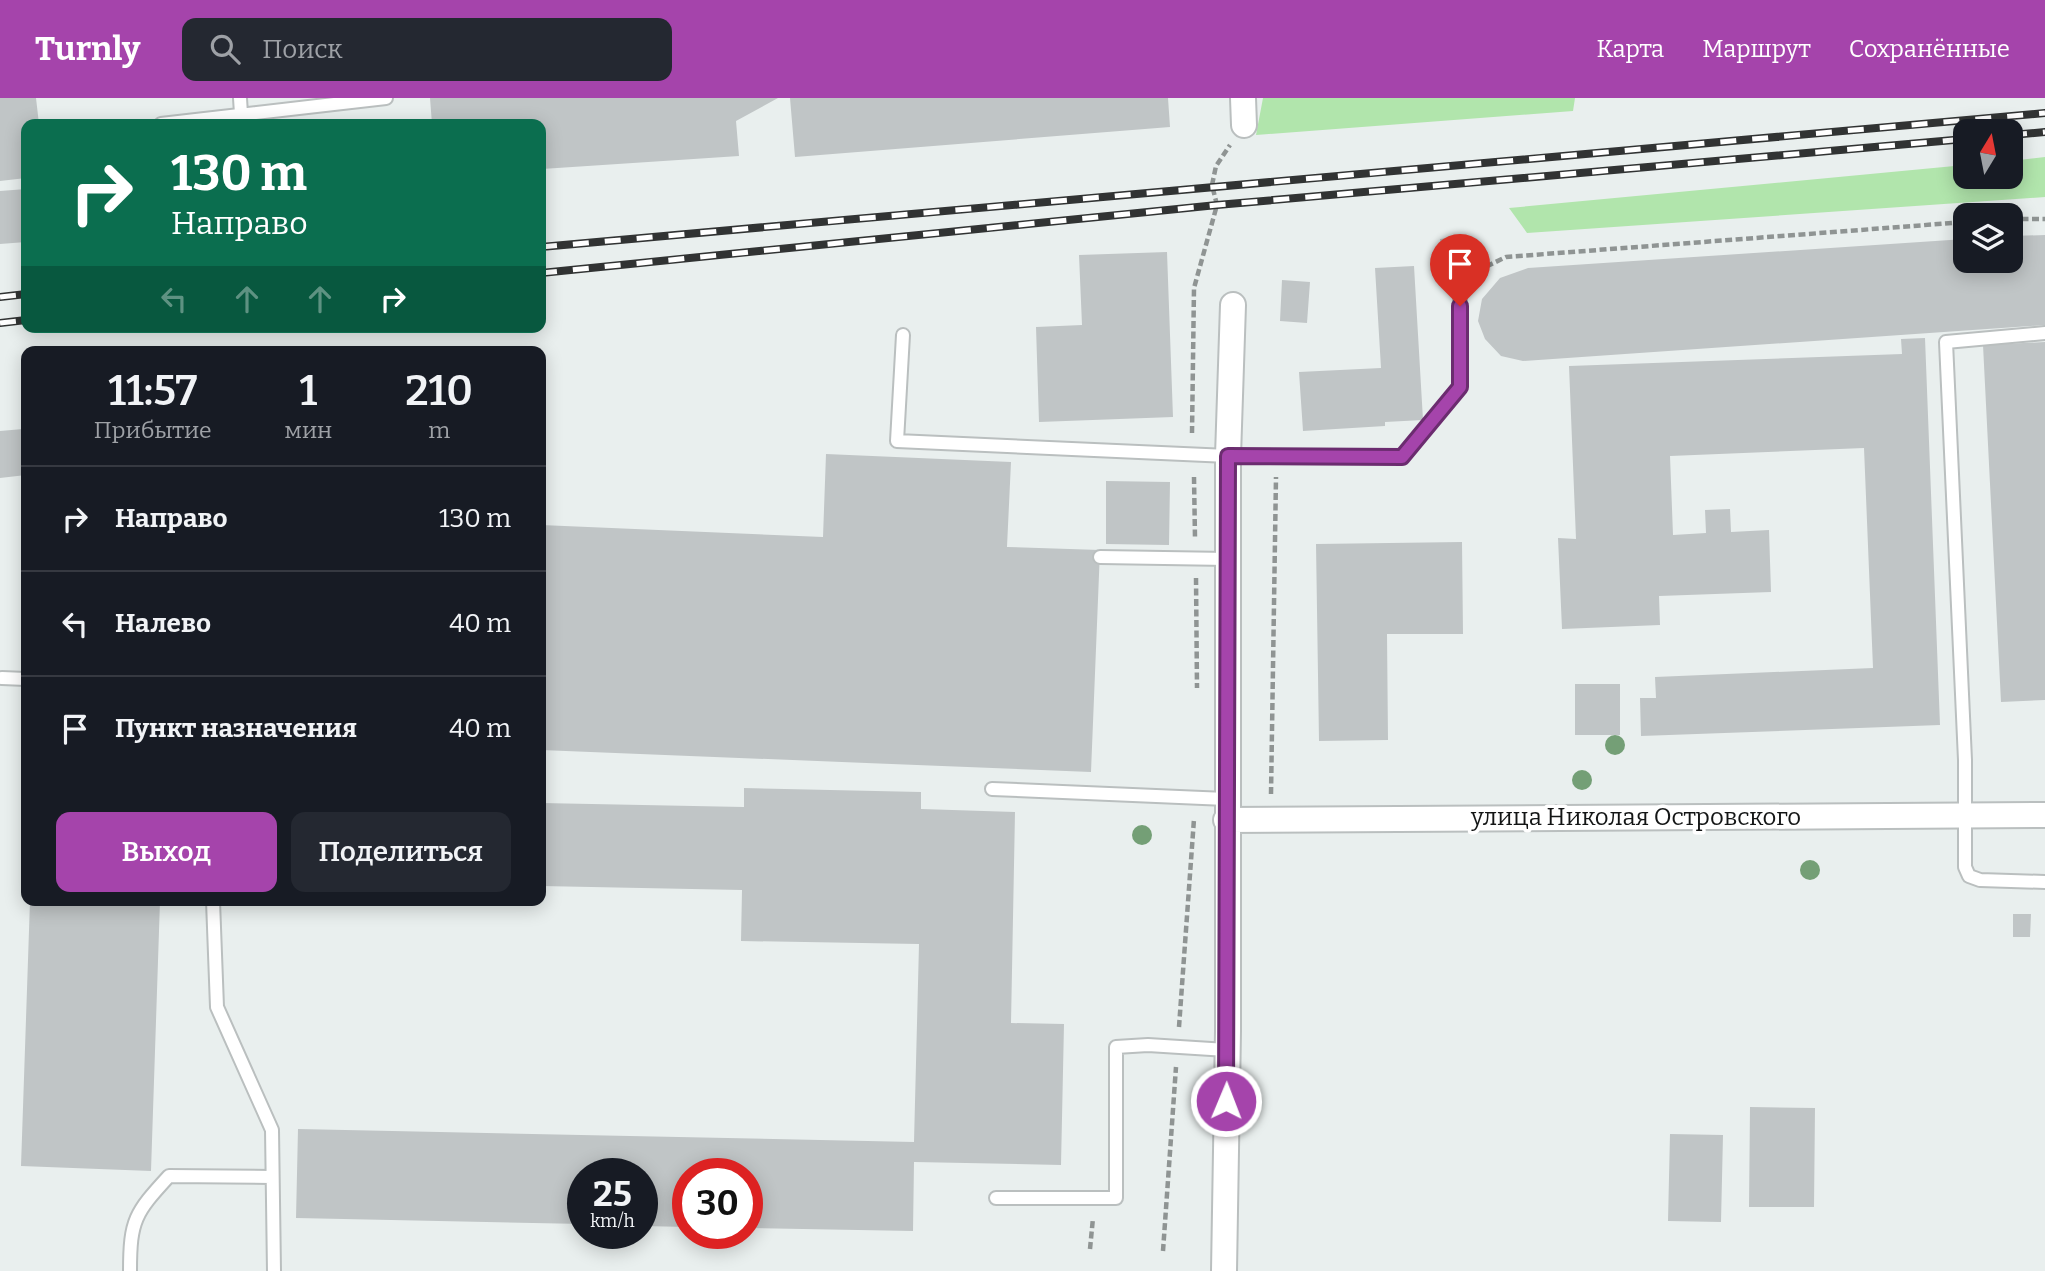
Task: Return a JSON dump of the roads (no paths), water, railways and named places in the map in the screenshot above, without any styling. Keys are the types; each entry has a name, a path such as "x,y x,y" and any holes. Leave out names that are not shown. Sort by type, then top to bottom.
{"street":[{"path":"1243,98 1244,125"},
{"path":"1224,1271 1228,456 1233,305"},
{"name":"улица Николая Островского","path":"1226,809 1270,819 2045,815"}],"lane":[{"path":"240,98 241,114"},
{"path":"201,119 386,98"},
{"path":"903,335 897,441 1228,456 1402,457 1460,387 1460,279"},
{"path":"2045,333 1946,342 1967,814 1965,867 1969,876 1980,880 2045,881"},
{"path":"1100,557 1228,559"},
{"path":"2,678 21,679"},
{"path":"992,789 1196,798 1226,809"},
{"path":"213,906 217,1007 272,1130 274,1271"},
{"path":"996,1198 1116,1198 1116,1047 1177,1047 1227,1051"},
{"path":"130,1271 130,1232 141,1205 169,1176 271,1177"}],"railway":[{"path":"546,247 2045,113"},
{"path":"2023,134 2045,132"},
{"path":"546,272 1217,205 1953,140"},
{"path":"0,297 21,295"},
{"path":"0,323 21,321"}]}
